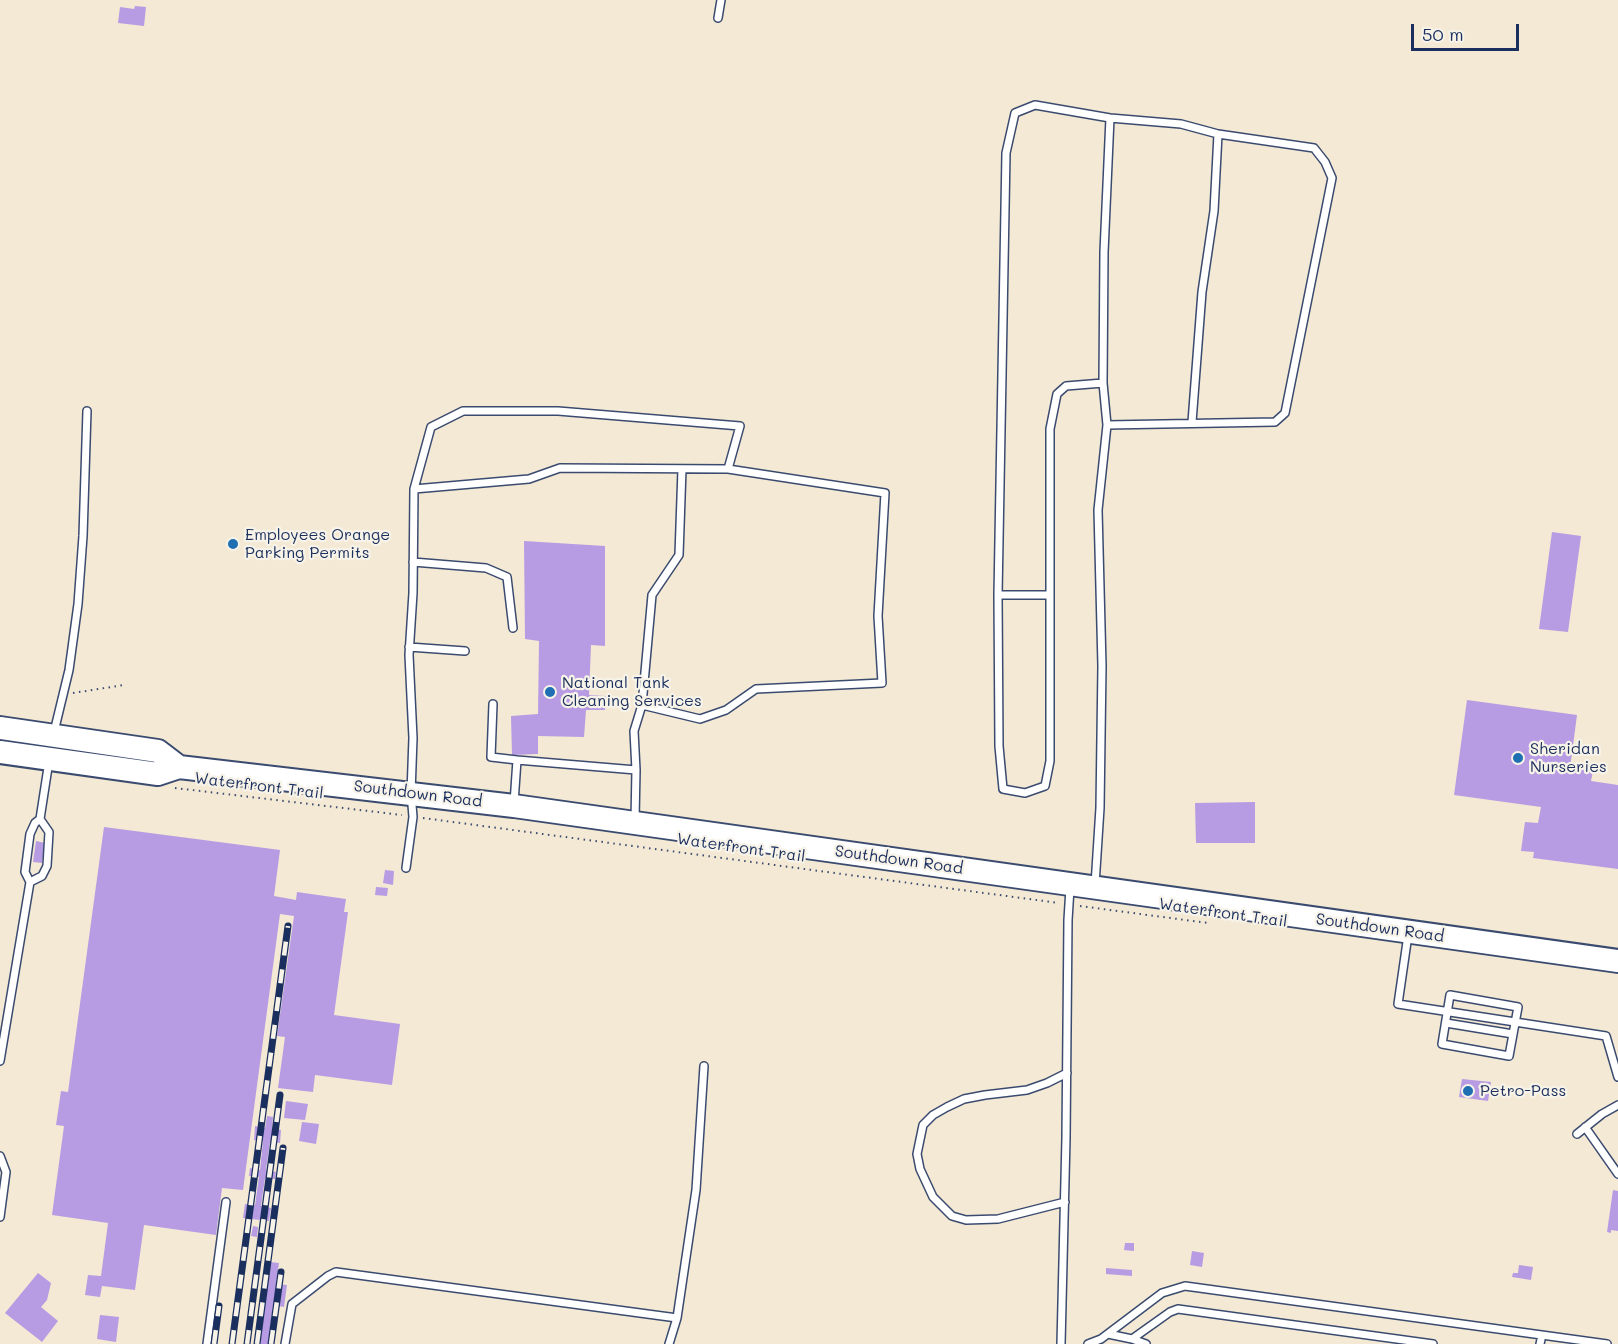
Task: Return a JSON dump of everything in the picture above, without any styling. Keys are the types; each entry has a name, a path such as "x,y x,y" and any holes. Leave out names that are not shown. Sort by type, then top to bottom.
{"main road":[{"name":"Southdown Road","path":"0,728 158,751 177,778"},
{"path":"49,760 52,737"},
{"name":"Southdown Road","path":"0,752 177,778 411,793 514,806 635,823 1070,895 1095,888 1618,961"}],"lane":[{"path":"718,18 721,0"},
{"path":"1103,383 1066,386 1057,394 1050,429 1050,761 1045,786 1025,793 1003,789 999,746 998,595 1006,153 1015,113 1035,105 1110,118 1181,124 1218,134 1314,148 1325,162 1332,178 1285,413 1275,422 1107,425"},
{"path":"1095,888 1100,808 1102,666 1098,510 1107,425 1103,383 1104,252 1110,118"},
{"path":"1192,422 1202,292 1214,211 1218,134"},
{"path":"52,737 69,670 78,604 83,537 87,411"},
{"path":"406,868 413,817 411,793 413,738 409,647 414,489 431,427 463,411 558,411 740,426 728,469"},
{"path":"414,489 529,479 560,468 728,469 885,492 878,616 882,682 756,689 726,710 700,719 642,705"},
{"path":"635,823 634,731 642,705 652,595 679,555 682,469"},
{"path":"413,562 486,568 507,577 513,628"},
{"path":"998,595 1050,595"},
{"path":"409,647 465,651"},
{"path":"493,704 491,757 636,770"},
{"path":"30,882 42,876 47,866 49,832 40,819 49,760"},
{"path":"514,806 517,760"},
{"path":"0,1061 3,1023 30,882 25,872 30,834 34,823 40,819"},
{"path":"1061,1344 1070,895"},
{"path":"1408,932 1398,1004 1606,1036 1618,1077"},
{"path":"1450,995 1518,1007 1509,1056 1442,1044 1448,1011 1450,995"},
{"path":"1446,1023 1513,1034"},
{"path":"669,1344 677,1318 696,1190 705,1066"},
{"path":"1065,1202 998,1219 966,1220 952,1216 933,1197 920,1169 917,1154 923,1125 946,1107 964,1099 1027,1090 1067,1073"},
{"path":"1577,1134 1602,1114 1618,1105"},
{"path":"1585,1127 1618,1174"},
{"path":"0,1155 6,1172 0,1217"},
{"path":"207,1344 226,1202"},
{"path":"285,1344 292,1304 336,1272 677,1318"},
{"path":"1089,1344 1108,1334 1155,1298 1169,1290 1185,1286 1607,1344"},
{"path":"1132,1340 1170,1312 1178,1309 1378,1340 1433,1344"},
{"path":"1108,1334 1146,1344"},
{"path":"1540,1344 1542,1335"}],"path":[{"path":"63,694 124,685"},
{"name":"Waterfront Trail","path":"177,778 413,817 1070,895 1209,924"}],"building":[{"path":"135,6 146,7 144,26 118,23 120,7 134,9"},
{"path":"1552,532 1581,536 1568,632 1539,629"},
{"path":"524,541 605,546 605,646 591,645 589,695 606,696 605,710 586,710 584,737 538,736 538,754 512,755 511,716 538,714 539,641 525,639"},
{"path":"1467,700 1577,715 1570,768 1593,771 1591,781 1618,785 1618,869 1533,858 1534,852 1521,851 1525,822 1538,823 1541,807 1454,795"},
{"path":"1255,802 1255,843 1196,843 1195,803"},
{"path":"104,827 280,850 274,896 296,900 297,892 346,899 344,912 348,912 334,1015 400,1024 392,1085 315,1075 313,1092 278,1088 285,1037 277,1036 294,916 280,914 243,1190 222,1188 216,1235 144,1225 135,1290 102,1286 100,1297 85,1295 88,1275 101,1276 108,1223 52,1215 64,1126 56,1125 61,1091 68,1092"},
{"path":"36,841 45,843 42,863 33,862"},
{"path":"385,870 394,871 393,885 383,883"},
{"path":"376,887 388,888 387,896 375,895"},
{"path":"1462,1079 1491,1082 1488,1101 1459,1097"},
{"path":"286,1101 308,1104 305,1120 284,1118"},
{"path":"267,1116 273,1117 272,1128 281,1130 280,1143 270,1142 266,1170 276,1172 275,1179 265,1178 261,1206 271,1208 269,1221 243,1218 245,1204 255,1205 259,1177 249,1176 250,1168 260,1170 263,1141 254,1140 255,1126 265,1128"},
{"path":"302,1122 319,1124 316,1144 299,1141"},
{"path":"1613,1190 1618,1191 1618,1231 1611,1230 1611,1233 1607,1232"},
{"path":"253,1226 258,1227 257,1237 251,1236"},
{"path":"1125,1243 1134,1243 1134,1251 1124,1250"},
{"path":"1192,1251 1204,1253 1202,1267 1190,1265"},
{"path":"270,1262 279,1263 276,1284 287,1285 284,1307 273,1305 268,1344 260,1344"},
{"path":"1519,1265 1533,1267 1531,1280 1512,1277 1513,1273 1518,1273"},
{"path":"1106,1268 1132,1270 1132,1276 1106,1274"},
{"path":"38,1273 51,1283 47,1300 41,1307 58,1321 42,1342 5,1313"},
{"path":"100,1315 119,1317 116,1342 97,1339"}],"railway":[{"path":"232,1344 288,926"},
{"path":"247,1344 280,1095"},
{"path":"257,1344 283,1148"},
{"path":"271,1344 281,1272"},
{"path":"214,1344 219,1306"}],"place":[{"name":"Employees Orange Parking Permits","path":"233,544"},
{"name":"National Tank Cleaning Services","path":"550,692"},
{"name":"Sheridan Nurseries","path":"1518,758"},
{"name":"Petro-Pass","path":"1468,1091"}]}
